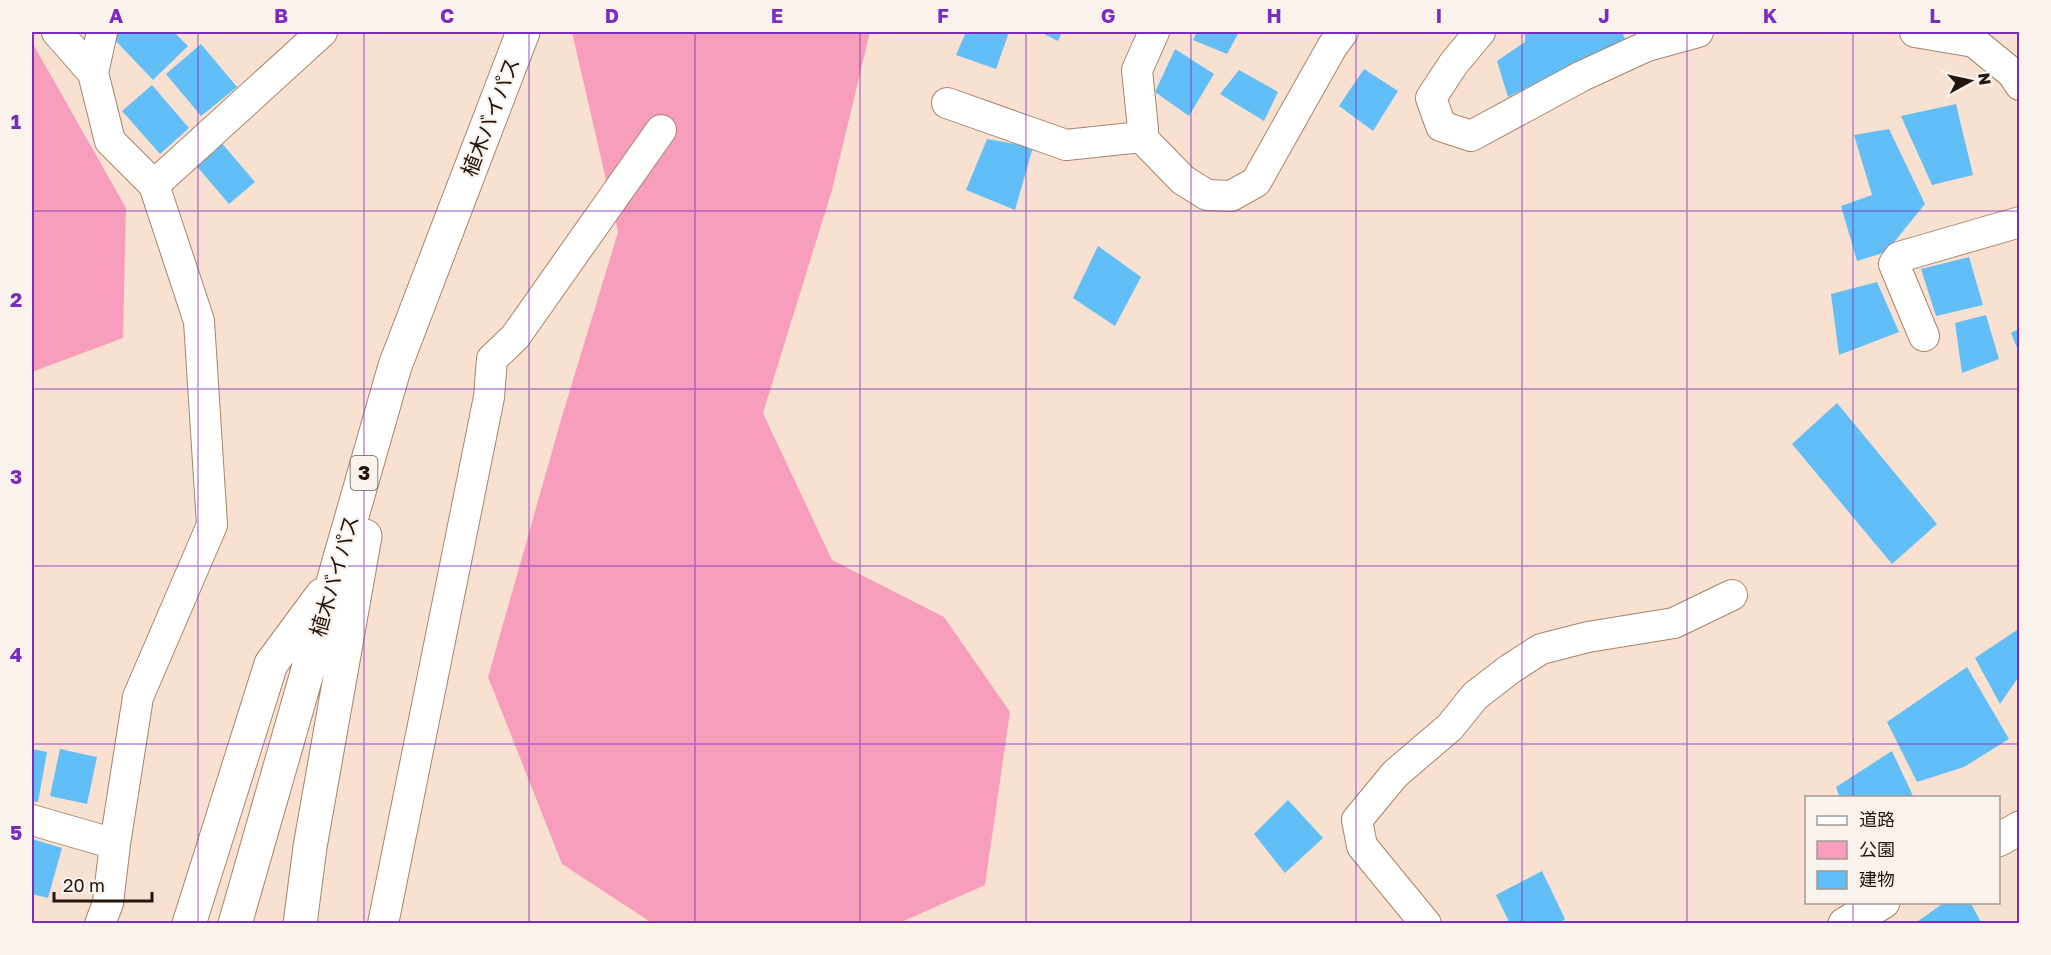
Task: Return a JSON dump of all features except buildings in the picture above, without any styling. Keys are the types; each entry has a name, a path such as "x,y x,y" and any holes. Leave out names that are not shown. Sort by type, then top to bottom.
{"highway":[{"name":"植木バイパス","path":"235,924 395,366 523,32"},
{"path":"300,924 312,836 395,366"},
{"path":"189,924 271,664 334,579"},
{"path":"2000,839 2019,828"},
{"path":"1845,924 1881,904"}],"street":[{"path":"57,32 93,73"},
{"path":"100,924 108,903 138,697 212,525 199,321 154,185 110,141 93,73 102,32"},
{"path":"154,185 322,32"},
{"path":"1141,137 1143,129 1137,70 1154,32"},
{"path":"1141,137 1183,180 1207,195 1231,196 1256,182 1342,32"},
{"path":"1480,32 1454,63 1431,98 1441,126 1471,136 1582,76 1647,46 1698,32"},
{"path":"1915,32 1974,42 2012,73 2019,85"},
{"path":"947,103 1066,145 1141,137"},
{"path":"383,924 486,409 492,359 515,337 661,130"},
{"path":"1924,336 1894,264 1899,257 2019,222"},
{"path":"1426,924 1417,910 1362,846 1358,820 1395,774 1450,727 1475,696 1510,669 1541,650 1587,637 1674,623 1732,595"},
{"path":"32,820 115,844"}],"green space":[{"path":"572,32 870,32 832,190 763,413 832,560 944,617 1010,712 985,885 899,923 652,923 562,864 488,677 563,413 618,232"},
{"path":"32,42 126,208 123,338 32,372"}]}
